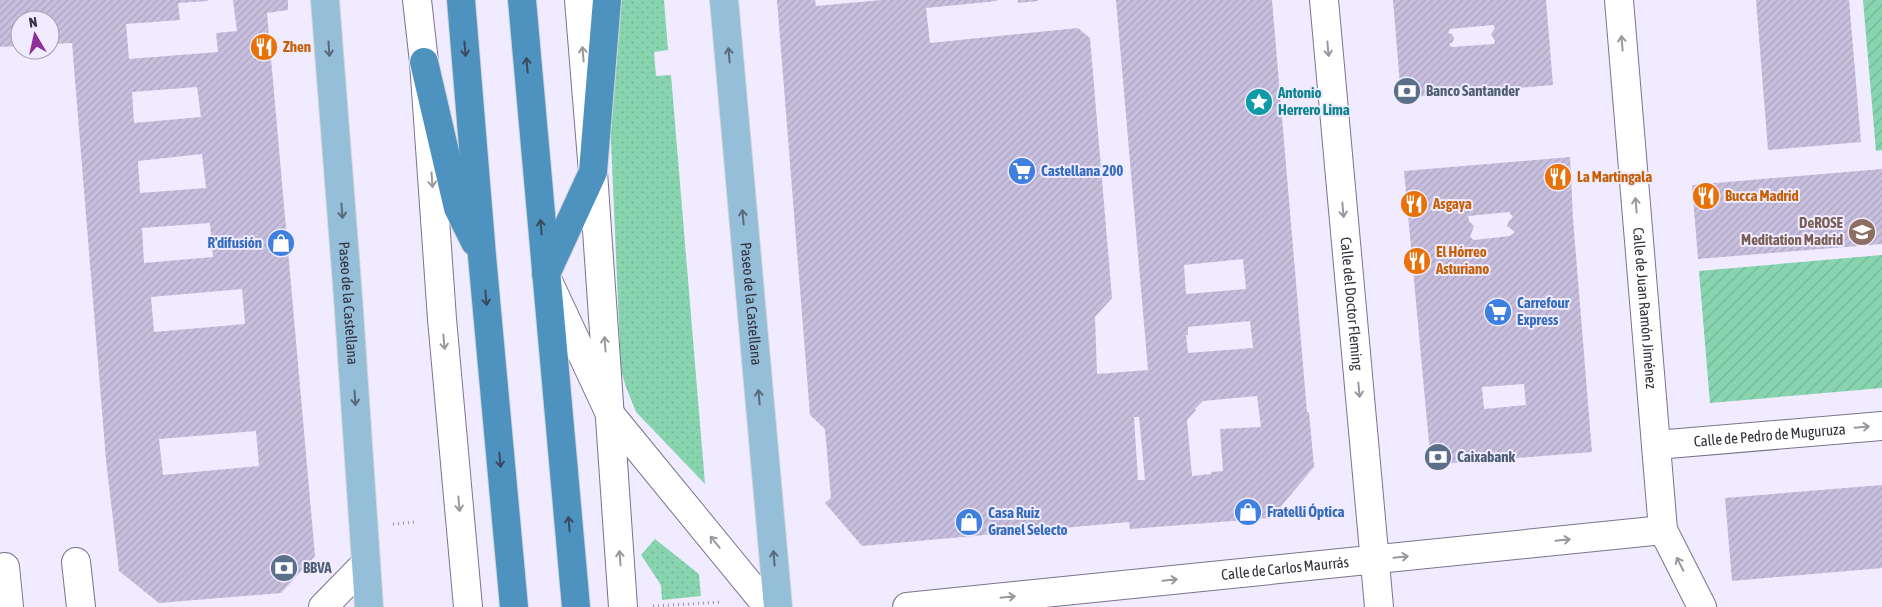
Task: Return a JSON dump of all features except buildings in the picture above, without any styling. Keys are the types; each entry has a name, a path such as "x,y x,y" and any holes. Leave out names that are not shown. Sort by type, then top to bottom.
{"highway":[{"path":"461,0 514,607"},
{"path":"522,0 576,607"},
{"path":"546,275 593,172 607,0"},
{"path":"424,62 458,208 482,256"}],"main road":[{"name":"Paseo de la Castellana","path":"325,0 369,607"},
{"name":"Paseo de la Castellana","path":"724,0 778,607"}],"street":[{"path":"410,0 424,62"},
{"path":"417,0 424,62 442,319 468,607"},
{"path":"578,0 593,172 623,607"},
{"name":"Calle del Doctor Fleming","path":"1324,0 1379,607"},
{"name":"Calle de Juan Ramón Jiménez","path":"1618,0 1663,530 1702,607"},
{"path":"546,275 610,414 768,607"},
{"name":"Calle de Pedro de Muguruza","path":"1656,445 1882,426"},
{"name":"Calle de Carlos Maurrás","path":"908,607 1663,530"},
{"path":"76,562 81,607"},
{"path":"323,607 366,564"},
{"path":"5,567 9,607"}],"path":[{"path":"645,607 720,602"}],"green space":[{"path":"619,0 664,0 668,50 654,52 656,76 671,75 705,484 636,412 621,370 609,95"},
{"path":"1863,0 1882,0 1882,150 1876,151"},
{"path":"1882,255 1882,388 1710,403 1699,271"},
{"path":"655,539 699,574 701,596 662,600 661,585 641,555"}],"place":[{"name":"Zhen","path":"264,47"},
{"name":"Banco Santander","path":"1407,91"},
{"name":"Antonio Herrero Lima","path":"1259,102"},
{"name":"Castellana 200","path":"1022,171"},
{"name":"La Martingala","path":"1558,177"},
{"name":"Bucca Madrid","path":"1706,196"},
{"name":"Asgaya","path":"1414,204"},
{"name":"DeROSE Meditation Madrid","path":"1862,232"},
{"name":"R'difusión","path":"281,243"},
{"name":"El Hórreo Asturiano","path":"1417,261"},
{"name":"Carrefour Express","path":"1498,312"},
{"name":"Caixabank","path":"1438,457"},
{"name":"Fratelli Óptica","path":"1248,512"},
{"name":"Casa Ruiz Granel Selecto","path":"969,522"},
{"name":"BBVA","path":"284,568"}]}
